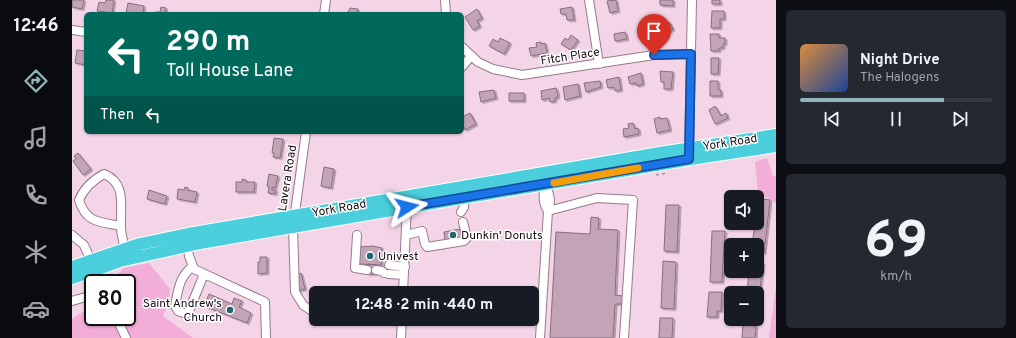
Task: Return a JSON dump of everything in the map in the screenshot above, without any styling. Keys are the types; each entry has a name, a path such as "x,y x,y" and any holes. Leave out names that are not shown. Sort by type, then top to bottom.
{"highway":[{"name":"York Road","path":"72,278 92,265 125,249 186,240 738,146 776,136"},
{"name":"York Road","path":"738,146 776,146"},
{"name":"York Road","path":"72,267 120,261 186,240"}],"street":[{"path":"324,12 326,0"},
{"path":"445,0 446,12"},
{"path":"589,0 599,64"},
{"path":"689,154 692,0"},
{"path":"72,30 84,32"},
{"name":"Fitch Place","path":"464,49 471,56 493,70 522,75 654,55 691,54"},
{"path":"464,65 471,56"},
{"name":"Lavera Road","path":"306,134 293,221 295,292 303,305 309,309"},
{"path":"121,226 92,219 82,210 79,200 82,193 97,178 104,174 112,177 116,182 122,196 121,226 125,249"},
{"path":"540,338 548,211 550,205 550,194 545,179"},
{"path":"461,212 464,192"},
{"path":"548,211 597,198 633,200 624,338"},
{"path":"403,286 407,202"},
{"path":"406,235 422,231 427,247 464,241 467,238 463,222"},
{"path":"72,235 80,240 96,274"},
{"path":"357,235 355,268 404,271"},
{"path":"186,240 192,267 194,269 265,302 266,338"},
{"path":"192,267 184,273 180,281 175,306 178,311 186,314 189,311 204,274"},
{"path":"72,301 84,298"},
{"path":"120,326 126,338"},
{"path":"401,338 402,326"}],"shaded area":[{"path":"767,158 773,176 776,176 776,203 764,196 764,190 758,190 755,162"},
{"path":"149,263 170,289 169,302 163,316 193,338 72,338 72,319 84,311 84,326 136,326 136,274 118,274 123,268"},
{"path":"776,286 776,338 769,338"}],"building":[{"path":"72,0 84,0 82,9 72,7"},
{"path":"106,0 114,0 112,12 97,11 99,2 105,3"},
{"path":"616,0 618,11 610,13 607,1"},
{"path":"660,0 673,0 673,6 660,5"},
{"path":"712,0 720,0 720,4 712,4"},
{"path":"128,3 144,6 143,12 126,12"},
{"path":"161,7 166,8 165,12 160,12"},
{"path":"572,7 574,20 567,20 566,14 561,14 560,9"},
{"path":"350,8 358,9 357,12 348,12"},
{"path":"477,9 482,18 477,21 480,26 473,30 465,17"},
{"path":"712,11 724,11 724,19 720,19 720,28 711,28"},
{"path":"669,22 673,29 662,36 657,29"},
{"path":"625,32 627,39 615,41 614,34"},
{"path":"710,34 719,34 719,38 725,38 725,44 723,44 723,48 719,48 719,51 711,51"},
{"path":"571,35 578,40 571,50 561,44 565,38 568,40"},
{"path":"500,38 510,43 504,54 489,46 493,39 498,42"},
{"path":"541,42 541,44 545,43 547,53 531,56 529,48 537,47 536,43"},
{"path":"77,50 84,51 84,65 75,63"},
{"path":"711,58 719,58 718,74 711,74"},
{"path":"660,71 673,72 671,89 664,89 664,82 661,82"},
{"path":"641,73 643,84 637,86 636,83 630,84 628,77"},
{"path":"619,77 621,90 615,91 614,87 608,88 606,80"},
{"path":"600,81 601,87 586,92 584,83"},
{"path":"710,81 718,81 718,90 721,90 721,96 710,96"},
{"path":"578,84 580,96 565,100 563,87"},
{"path":"556,88 558,95 557,98 555,98 555,101 550,102 549,98 542,100 541,91"},
{"path":"494,90 496,98 481,102 479,92"},
{"path":"509,93 524,93 524,101 509,101"},
{"path":"715,106 721,116 726,113 728,118 715,124 709,110"},
{"path":"470,113 476,124 465,130 464,116"},
{"path":"660,117 660,119 667,118 670,130 657,133 654,119"},
{"path":"633,123 635,129 638,128 639,134 624,137 623,129 629,128 628,124"},
{"path":"274,138 283,139 280,158 273,157 274,153 272,153"},
{"path":"78,153 91,169 83,175 73,161 76,159 74,156"},
{"path":"324,167 334,169 331,188 321,186"},
{"path":"269,174 278,176 275,188 272,187 272,190 276,190 275,194 268,193 269,187 267,186"},
{"path":"242,179 246,180 246,182 255,182 254,192 236,192 236,182 242,182"},
{"path":"185,187 188,188 187,190 197,192 195,202 177,199 178,189 184,190"},
{"path":"149,190 167,196 165,204 147,199"},
{"path":"764,199 770,200 764,253 764,238 753,238 754,230 764,230"},
{"path":"666,205 679,205 677,252 664,251"},
{"path":"591,217 599,218 598,229 618,230 615,295 623,296 623,304 615,304 613,338 550,338 556,232 590,234"},
{"name":"Dunkin' Donuts","path":"460,229 462,239 445,241 444,232"},
{"path":"712,231 725,231 722,282 710,282"},
{"name":"Univest","path":"373,246 382,248 381,265 358,264 359,247"},
{"path":"260,257 267,257 267,273 258,274 258,262 260,262"},
{"path":"663,261 676,262 674,309 661,308"},
{"path":"368,264 376,265 375,274 367,274"},
{"path":"301,273 305,289 297,291 295,275"},
{"path":"748,278 761,278 760,286 748,286"},
{"path":"709,292 722,292 721,311 717,311 717,317 707,317"},
{"name":"Saint Andrew's Church","path":"209,294 232,304 234,298 242,301 239,307 251,313 247,323 204,306"},
{"path":"660,318 673,318 672,338 659,338"},
{"path":"743,326 756,326 755,338 742,338"}],"slow traffic":[{"path":"554,183 638,168"}],"place":[{"name":"Dunkin' Donuts","path":"453,235"},
{"name":"Univest","path":"370,256"},
{"name":"Saint Andrew's Church","path":"230,310"}],"route":[{"path":"407,207 689,159 691,54 654,55"}]}
